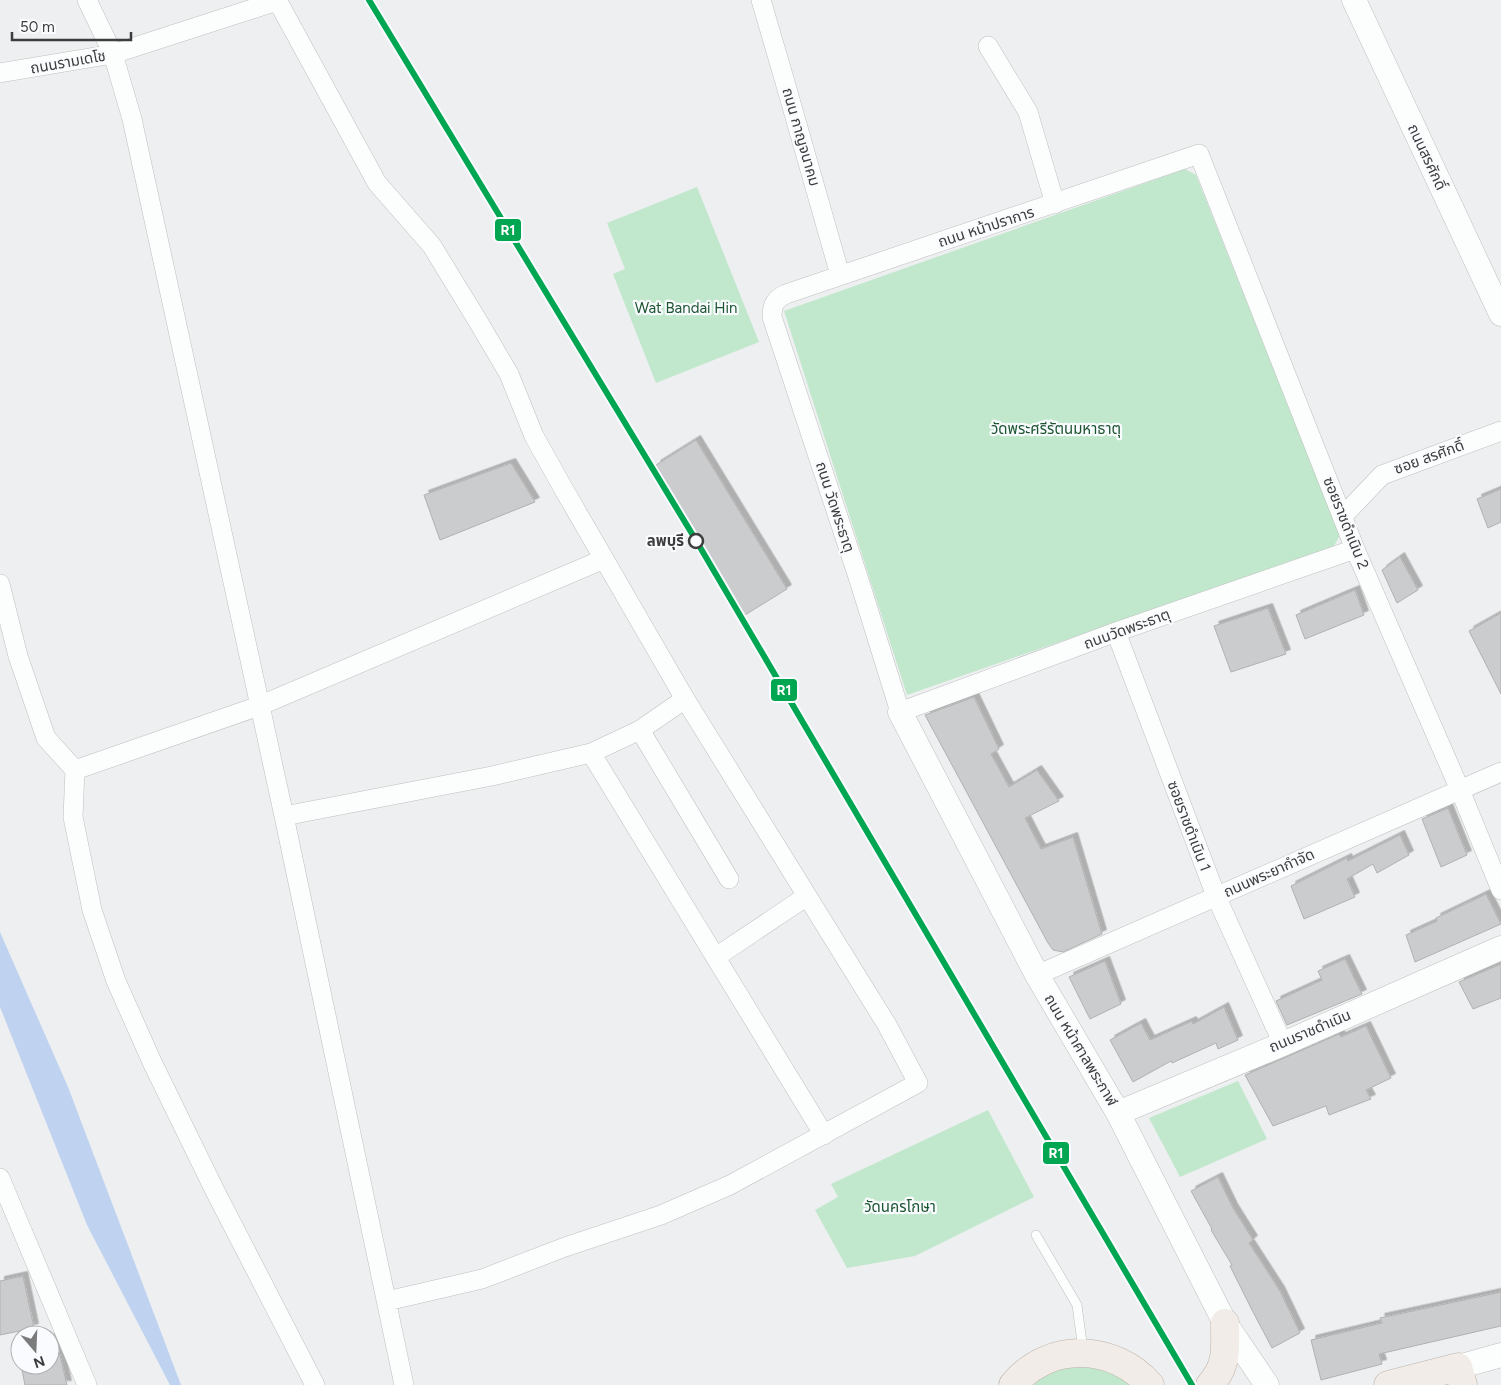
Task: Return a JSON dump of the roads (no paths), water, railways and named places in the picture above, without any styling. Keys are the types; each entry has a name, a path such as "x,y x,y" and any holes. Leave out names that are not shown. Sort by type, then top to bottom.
{"main road":[{"path":"1210,1385 1219,1375 1226,1354 1225,1324"},
{"path":"1013,1385 1020,1377 1039,1363 1060,1355 1083,1353 1104,1355 1124,1363 1142,1375 1150,1385"},
{"path":"1388,1385 1461,1376"}],"street":[{"path":"87,0 113,54 132,119 284,816 404,1385"},
{"name":"ถนน กาญจนาคม","path":"760,0 840,275"},
{"name":"ถนนสรศักดิ์","path":"1354,0 1501,314"},
{"path":"277,1 377,183 432,246 476,318 509,374 539,445 604,559 685,699 887,1024 918,1083 730,1185 661,1215 565,1247 482,1279 386,1301"},
{"name":"ถนนรามเดโช","path":"0,73 113,54 277,1"},
{"path":"988,46 1028,112 1055,204"},
{"name":"ถนน หน้าปราการ","path":"774,303 786,294 840,275 1199,154"},
{"name":"ซอยราชดำเนิน 2","path":"1199,154 1356,548 1501,890"},
{"name":"ถนน วัดพระธาตุ","path":"774,303 772,317 859,580 900,712"},
{"name":"ซอย สรศักดิ์","path":"1343,516 1382,475 1501,431"},
{"name":"ถนนวัดพระธาตุ","path":"900,712 1116,632 1356,548"},
{"path":"75,770 259,706 604,559"},
{"path":"0,584 18,656 46,738 75,770 73,817 92,910 116,981 152,1062 215,1191 315,1385"},
{"name":"ซอยราชดำเนิน 1","path":"1116,632 1216,896 1283,1044"},
{"path":"284,816 492,776 591,753 640,730 685,699"},
{"name":"ถนน หน้าศาลพระกาฬ","path":"900,712 1037,975 1118,1113 1225,1324 1267,1385"},
{"path":"640,730 729,879"},
{"path":"591,753 824,1135"},
{"name":"ถนนพระยากำจัด","path":"1037,975 1501,772"},
{"path":"716,957 807,896"},
{"name":"ถนนราชดำเนิน","path":"1118,1113 1283,1044 1501,948"},
{"path":"0,1178 87,1385"},
{"path":"1461,1376 1501,1354"}],"lane":[{"path":"1036,1235 1077,1305 1083,1353"}],"water":[{"path":"0,932 68,1087 181,1385 170,1385 87,1225 0,1007"}],"place":[{"name":"ลพบุรี","path":"696,541"}],"park label":[{"name":"Wat Bandai Hin","path":"686,308"},
{"name":"วัดพระศรีรัตนมหาธาตุ","path":"1056,429"},
{"name":"วัดนครโกษา","path":"900,1207"}]}
